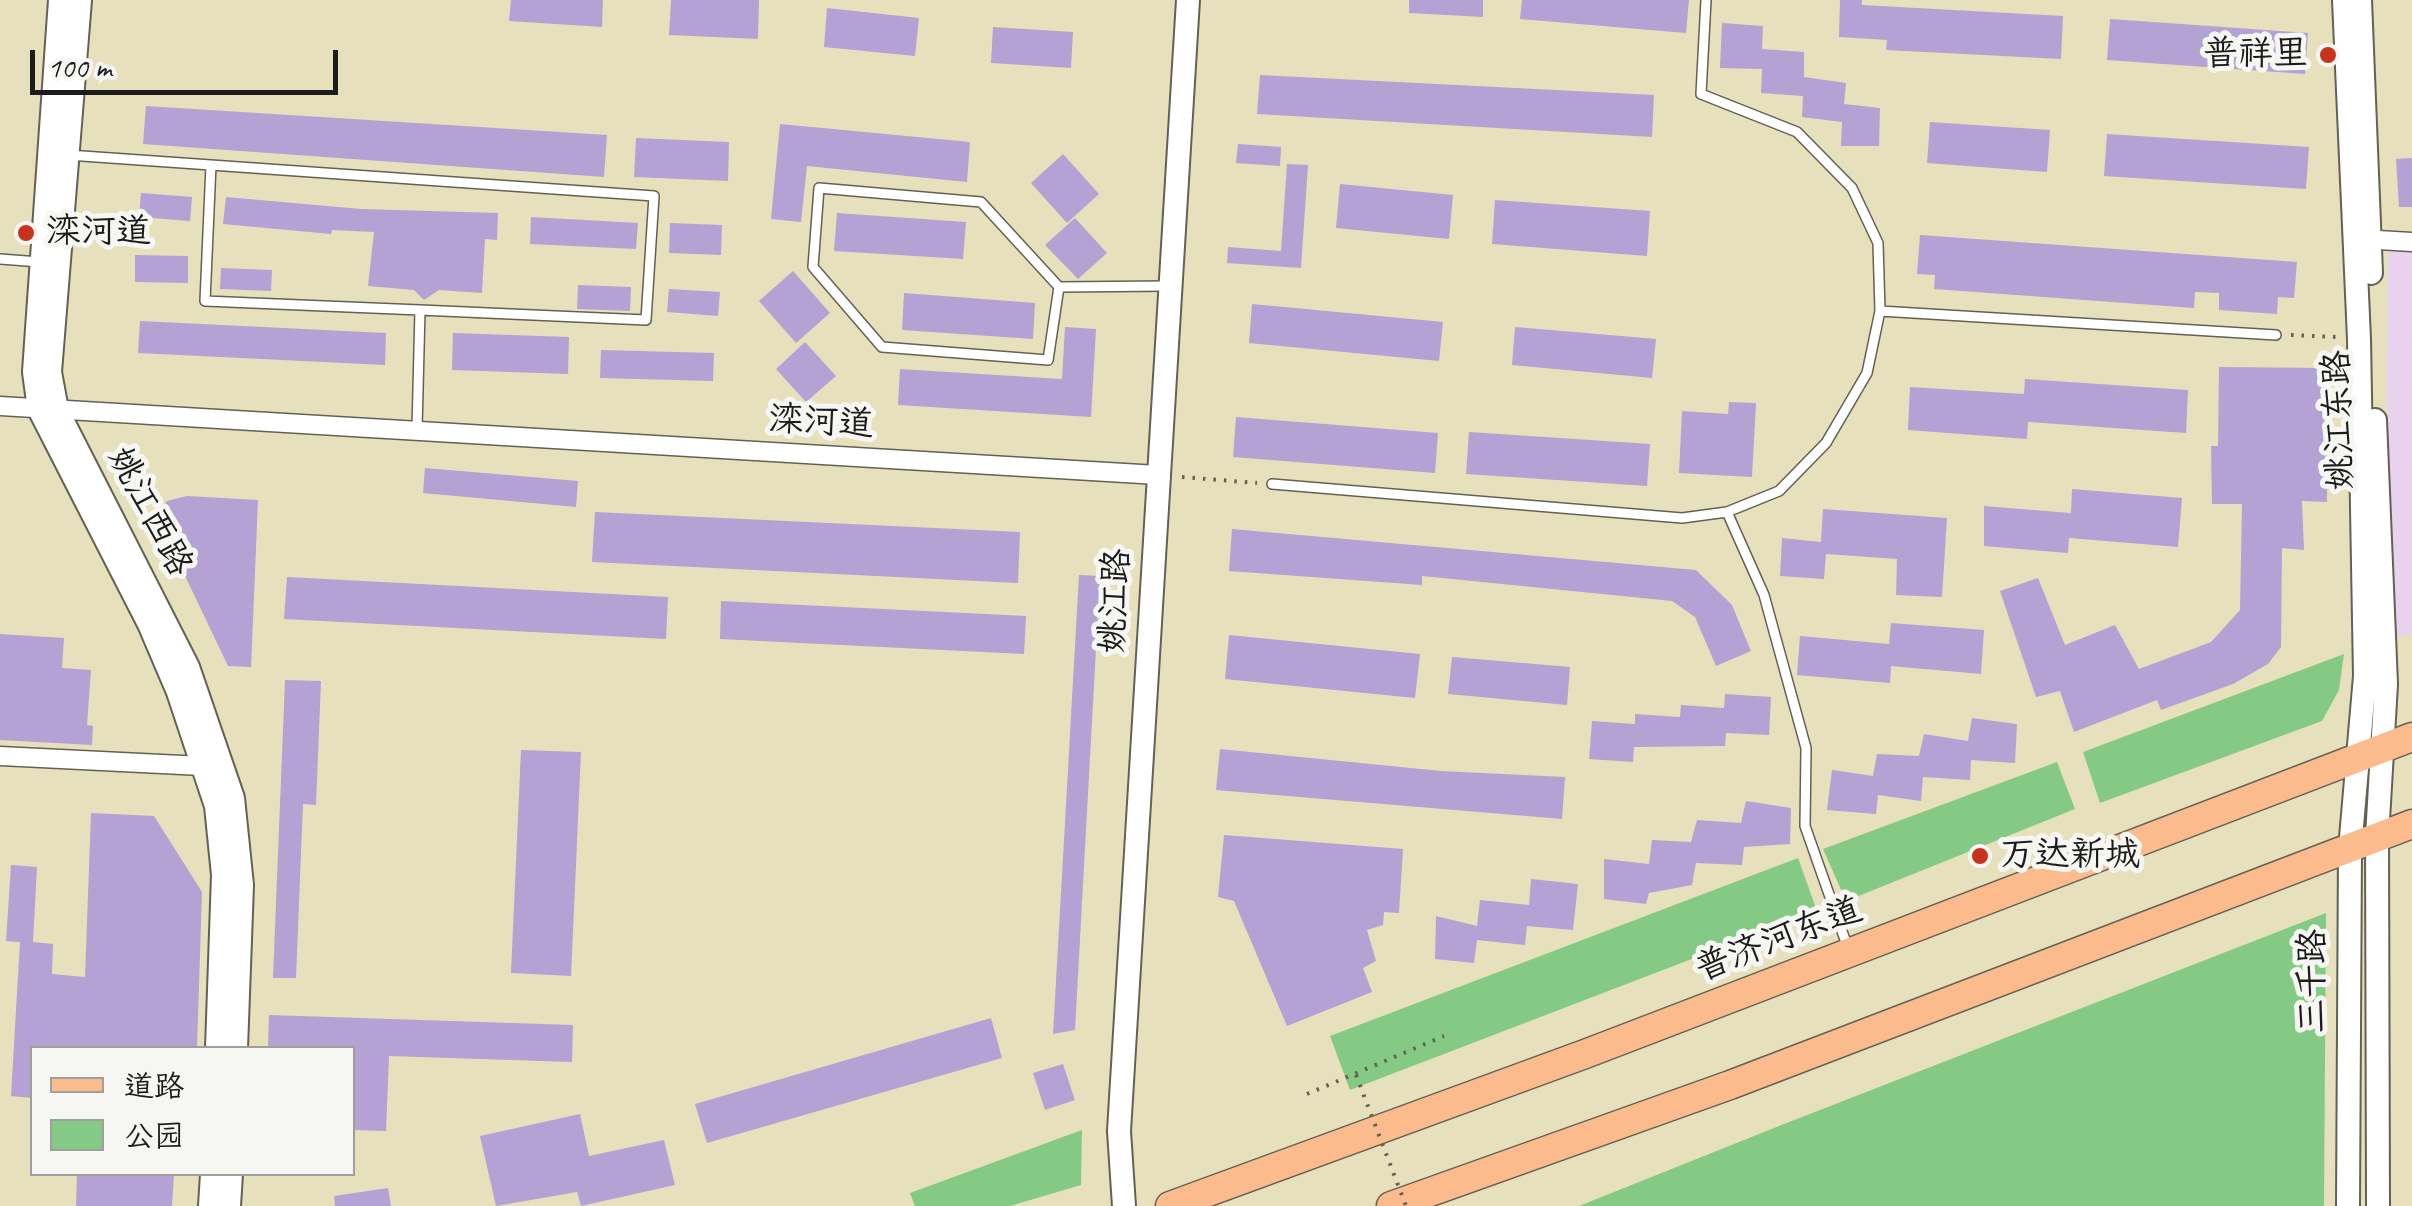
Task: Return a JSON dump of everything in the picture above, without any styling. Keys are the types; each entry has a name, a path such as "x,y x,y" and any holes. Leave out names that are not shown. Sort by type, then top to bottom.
{"main road":[{"name":"普济河东道","path":"1170,1206 1850,954 2412,738"},
{"path":"1391,1206 1748,1078 2412,824"}],"street":[{"name":"姚江西路","path":"60,0 60,154 48,409 188,666 233,798 242,884 236,1046"},
{"name":"姚江西路","path":"80,0 60,154 40,262 34,372 149,624 216,806 224,875 217,1046"},
{"name":"姚江路","path":"1124,1206 1119,1131 1188,0"},
{"name":"姚江东路","path":"2344,0 2363,239 2386,684 2371,752"},
{"name":"姚江东路","path":"2360,0 2363,239 2359,338 2365,676 2377,837"},
{"path":"2363,239 2412,242"},
{"name":"滦河道","path":"0,406 1158,475"},
{"name":"三千路","path":"2348,1206 2350,849 2371,752"},
{"path":"0,756 202,766"},
{"name":"三千路","path":"2377,837 2378,1206"},
{"path":"210,1206 212,1176"},
{"path":"230,1206 231,1176"}],"lane":[{"path":"1272,484 1682,518 1727,512 1779,491 1826,444 1867,373 1880,311 1878,243 1852,188 1796,132 1701,94 1706,0"},
{"path":"60,154 654,196 646,320 204,301 211,165"},
{"path":"1059,286 1048,360 882,347 813,267 819,188 981,202 1059,286 1170,286"},
{"path":"0,259 40,262"},
{"path":"417,432 420,310"},
{"path":"1880,311 2276,335"},
{"path":"1727,512 1764,595 1780,652 1806,748 1805,826 1850,954"}],"path":[{"path":"2276,335 2359,338"},
{"path":"1158,475 1272,484"},
{"path":"1307,1094 1444,1036"},
{"path":"1356,1074 1406,1206"}],"shaded area":[{"path":"2388,249 2412,250 2412,633 2396,638 2386,485"}],"green space":[{"path":"2344,654 2339,690 2322,721 2100,803 2083,752"},
{"path":"2057,762 2075,809 1846,901 1823,849"},
{"path":"1798,858 1817,911 1350,1090 1330,1036"},
{"path":"2326,913 2324,1206 1579,1206 1784,1124"},
{"path":"1082,1130 1081,1185 1010,1206 915,1206 910,1193"}],"building":[{"path":"511,0 603,0 602,27 509,21"},
{"path":"671,0 759,0 758,39 669,35"},
{"path":"1409,0 1483,0 1483,17 1409,13"},
{"path":"1522,0 1689,0 1686,33 1520,19"},
{"path":"1840,0 1862,0 1862,5 2063,16 2061,59 1886,50 1887,40 1839,37"},
{"path":"827,8 919,18 915,56 824,47"},
{"path":"2110,19 2308,33 2305,74 2107,60"},
{"path":"1722,23 1763,26 1762,49 1804,52 1804,77 1846,83 1844,104 1880,108 1879,146 1841,146 1842,122 1802,117 1803,96 1761,93 1762,69 1720,68"},
{"path":"993,27 1073,32 1071,68 991,63"},
{"path":"1260,75 1654,95 1652,137 1257,114"},
{"path":"146,106 607,135 604,177 143,144"},
{"path":"1930,122 2050,130 2047,172 1927,163"},
{"path":"780,124 970,142 967,182 807,166 801,222 771,219"},
{"path":"2107,134 2309,147 2306,189 2104,176"},
{"path":"636,138 729,142 728,181 634,177"},
{"path":"1238,144 1281,147 1280,166 1236,163"},
{"path":"1063,154 1099,194 1067,223 1031,183"},
{"path":"2412,158 2412,207 2399,207 2396,159"},
{"path":"1287,164 1308,165 1301,268 1227,263 1228,247 1281,251"},
{"path":"1340,184 1453,195 1449,239 1336,228"},
{"path":"141,193 192,197 190,221 139,217"},
{"path":"226,197 361,209 498,213 497,240 485,239 482,293 439,290 424,300 414,290 368,286 374,232 332,230 331,234 223,224"},
{"path":"1495,200 1650,211 1647,256 1492,244"},
{"path":"837,213 966,222 963,259 834,251"},
{"path":"531,217 638,223 636,249 530,244"},
{"path":"1075,218 1107,253 1078,279 1045,245"},
{"path":"670,223 722,225 721,255 669,253"},
{"path":"1920,235 2297,262 2294,298 2278,297 2277,314 2219,310 2219,293 2195,292 2194,308 1934,289 1935,275 1917,274"},
{"path":"135,255 188,256 188,283 135,282"},
{"path":"221,268 272,270 271,291 220,289"},
{"path":"793,271 830,313 796,343 759,301"},
{"path":"578,285 631,287 630,311 577,309"},
{"path":"669,289 720,292 718,316 667,312"},
{"path":"904,293 1035,303 1033,339 902,330"},
{"path":"1252,304 1443,322 1439,361 1249,343"},
{"path":"140,321 386,333 385,365 138,353"},
{"path":"1065,327 1096,329 1091,417 898,405 900,369 1062,379"},
{"path":"1515,327 1656,339 1652,378 1512,365"},
{"path":"453,333 569,337 568,374 452,370"},
{"path":"805,342 836,376 806,402 776,369"},
{"path":"601,350 714,353 713,381 600,378"},
{"path":"2219,367 2328,368 2327,502 2302,501 2304,550 2282,548 2281,647 2268,664 2233,684 2161,710 2157,700 2074,732 2060,691 2036,697 2000,591 2038,578 2065,645 2115,625 2139,669 2211,642 2240,610 2242,504 2212,504 2211,446 2218,446"},
{"path":"2025,379 2188,390 2186,433 2028,422 2027,439 1908,430 1910,387 2024,394"},
{"path":"1729,402 1756,403 1752,477 1679,473 1682,411 1728,414"},
{"path":"1236,417 1438,433 1435,473 1233,457"},
{"path":"1469,432 1650,444 1647,486 1466,474"},
{"path":"425,468 578,481 576,507 423,493"},
{"path":"2072,489 2182,498 2178,547 2069,538 2068,553 1984,546 1984,506 2071,513"},
{"path":"187,496 258,500 251,667 228,666 177,559 164,551 156,528 158,516 167,501"},
{"path":"1823,509 1947,518 1942,597 1896,595 1897,559 1826,554 1824,579 1780,576 1782,538 1821,542"},
{"path":"595,512 1020,532 1018,583 592,562"},
{"path":"1232,529 1696,570 1732,605 1751,651 1716,666 1695,617 1672,601 1422,576 1422,585 1229,571"},
{"path":"1079,575 1100,576 1075,1030 1053,1034"},
{"path":"287,577 668,597 666,639 284,619"},
{"path":"721,601 1026,616 1024,654 720,639"},
{"path":"1891,623 1984,630 1981,674 1891,666 1890,683 1797,675 1800,636 1889,644"},
{"path":"0,634 64,638 62,668 91,670 87,725 93,726 92,745 0,740"},
{"path":"1229,635 1420,654 1415,698 1225,679"},
{"path":"1452,657 1570,667 1567,705 1448,694"},
{"path":"285,680 321,681 316,805 303,804 296,978 273,978"},
{"path":"1725,694 1771,697 1769,735 1726,733 1725,746 1634,747 1633,762 1589,759 1592,721 1635,724 1635,714 1680,717 1681,705 1724,708"},
{"path":"1972,718 2017,724 2015,763 1971,760 1970,780 1923,777 1921,801 1878,795 1876,814 1827,810 1832,770 1873,776 1877,754 1919,756 1924,734 1968,741"},
{"path":"1220,749 1441,771 1565,777 1562,819 1216,790"},
{"path":"521,750 581,752 571,976 511,973"},
{"path":"1746,801 1791,808 1790,844 1744,847 1742,865 1696,863 1692,885 1649,893 1646,904 1604,899 1604,859 1649,864 1652,840 1691,842 1697,820 1741,823"},
{"path":"91,813 154,816 202,892 197,1046 30,1046 30,1098 11,1096 20,942 6,941 11,865 37,867 33,942 53,944 52,974 85,977"},
{"path":"1224,835 1403,849 1399,913 1384,912 1383,925 1367,930 1376,961 1363,968 1372,992 1287,1026 1234,901 1218,897"},
{"path":"1531,879 1578,884 1573,930 1527,926 1525,945 1477,940 1474,963 1435,959 1436,916 1477,926 1480,900 1529,905"},
{"path":"269,1015 573,1025 572,1062 389,1056 386,1131 355,1130 355,1046 268,1046"},
{"path":"991,1018 1002,1058 707,1143 695,1104"},
{"path":"1063,1064 1075,1100 1045,1110 1033,1073"},
{"path":"580,1114 589,1156 664,1140 675,1185 581,1206 577,1192 496,1206 480,1136"},
{"path":"77,1176 174,1176 172,1206 76,1206"},
{"path":"388,1188 391,1206 335,1206 334,1196"}],"place":[{"name":"普祥里","path":"2328,55"},
{"name":"滦河道","path":"26,233"},
{"name":"万达新城","path":"1980,856"}]}
